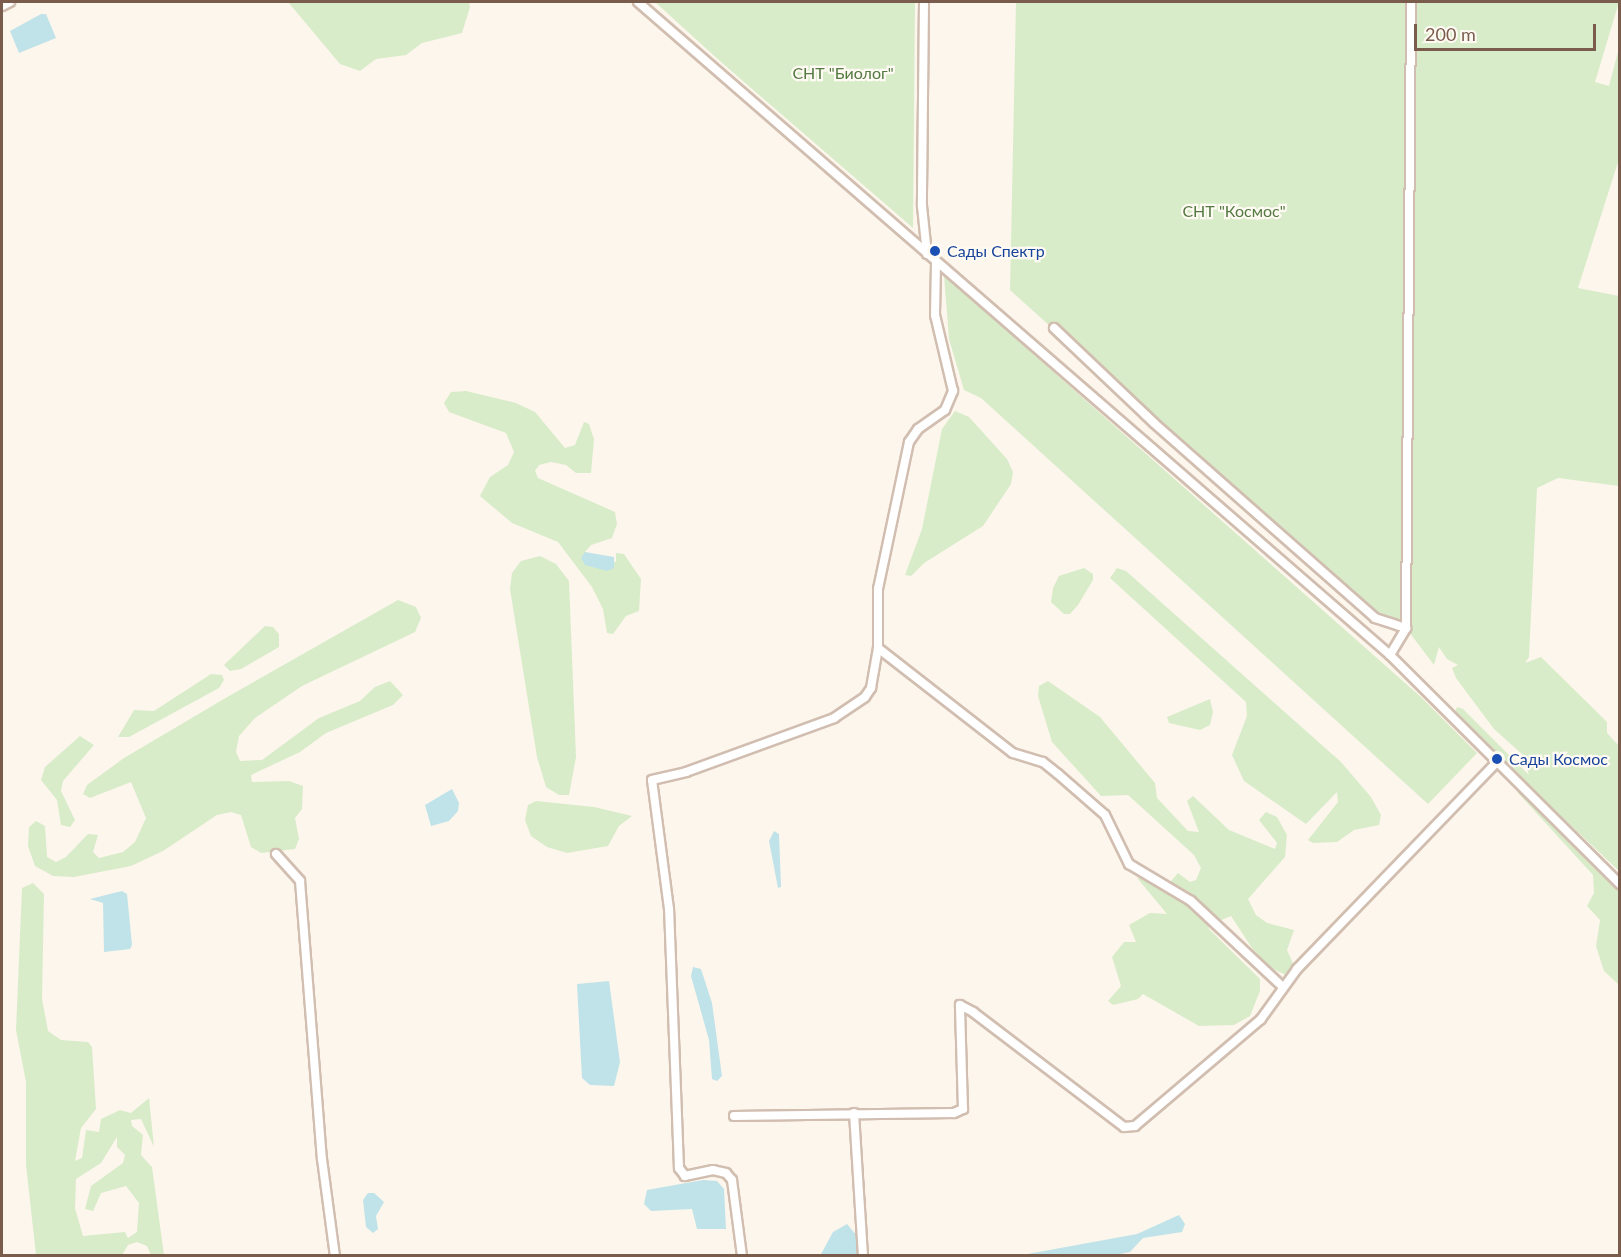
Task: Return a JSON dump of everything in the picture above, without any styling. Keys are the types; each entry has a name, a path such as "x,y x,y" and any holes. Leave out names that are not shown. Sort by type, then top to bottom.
{"street":[{"path":"2,6 10,2"},
{"path":"638,2 1390,655 1620,884"},
{"path":"924,2 922,206 927,254"},
{"path":"1390,655 1406,628 1411,2"},
{"path":"742,1256 732,1180 726,1173 713,1170 685,1176 679,1168 669,909 652,780 686,772 850,709 871,688 878,648 878,589 909,441 918,429 945,410 953,391 935,315 936,262"},
{"path":"1054,328 1154,423 1375,618 1406,628"},
{"path":"878,648 1013,753 1043,762 1058,774 1106,815 1129,864 1191,901 1283,987"},
{"path":"734,1116 954,1113 963,1109 960,1005 973,1011 1124,1127 1130,1128 1261,1019 1283,987 1413,846 1497,762"},
{"path":"276,855 300,880 322,1159 334,1256"},
{"path":"854,1113 863,1256"}],"green space":[{"path":"288,2 469,2 470,7 462,33 422,43 406,55 376,59 360,71 340,64"},
{"name":"СНТ \"Биолог\"","path":"655,2 915,2 913,228 721,62"},
{"name":"СНТ \"Космос\"","path":"1016,2 1619,2 1595,82 1609,86 1619,48 1619,159 1578,288 1619,296 1619,486 1558,478 1537,488 1529,657 1525,663 1541,657 1607,722 1607,733 1619,746 1619,871 1454,715 1457,707 1463,709 1529,775 1523,755 1494,729 1456,678 1452,668 1458,665 1447,659 1439,647 1434,665 1406,628 1375,618 1010,290"},
{"path":"944,275 1422,698 1477,753 1428,804 981,398 964,390 949,339"},
{"path":"466,391 516,403 535,412 565,448 575,445 584,422 589,424 594,439 591,473 576,473 566,465 551,462 539,465 535,471 538,478 615,512 617,524 612,538 591,545 585,552 616,562 616,553 624,554 641,579 639,611 626,616 613,634 607,633 603,609 592,587 558,542 512,523 480,496 490,477 508,465 514,452 506,433 449,412 444,403 451,392"},
{"path":"955,411 969,417 1007,459 1013,472 1011,484 983,526 924,563 911,576 905,575 922,529 942,429"},
{"path":"540,556 556,564 569,581 576,757 569,795 559,795 546,787 537,757 510,589 512,573 521,561"},
{"path":"1084,568 1093,574 1093,580 1078,605 1070,614 1064,614 1051,602 1053,588 1059,576"},
{"path":"1117,568 1126,571 1341,762 1371,797 1381,815 1379,825 1354,830 1337,842 1313,843 1308,840 1338,802 1337,792 1306,824 1244,781 1232,755 1247,716 1246,702 1110,578"},
{"path":"398,600 416,607 421,618 415,632 302,686 255,718 239,736 236,752 240,761 262,760 319,718 360,701 375,687 390,681 403,695 393,705 326,733 300,752 251,775 252,782 289,781 303,786 302,809 295,818 299,839 295,849 261,853 251,847 241,815 231,812 217,815 163,851 131,866 74,877 53,876 35,866 28,846 29,827 36,821 45,826 47,857 56,862 66,857 88,834 98,835 93,852 99,858 123,852 135,842 146,818 131,782 90,798 83,794 87,785 124,758"},
{"path":"265,626 273,627 279,634 279,647 241,669 230,671 224,665"},
{"path":"211,674 222,675 224,680 219,688 129,737 118,737 134,710 154,711"},
{"path":"1048,681 1100,717 1155,783 1157,798 1188,831 1199,832 1187,801 1193,796 1229,830 1275,849 1277,843 1259,820 1266,812 1277,817 1287,835 1285,857 1248,899 1256,915 1267,923 1294,930 1287,950 1295,968 1288,976 1271,968 1252,948 1231,916 1219,921 1211,918 1207,922 1209,929 1260,979 1260,991 1250,1016 1234,1025 1199,1026 1143,994 1138,999 1113,1005 1108,1001 1121,986 1112,957 1124,942 1136,942 1129,925 1150,913 1167,914 1138,879 1139,874 1165,888 1178,873 1190,882 1196,880 1201,868 1194,855 1128,795 1101,796 1052,742 1038,696 1039,686"},
{"path":"1210,699 1213,712 1210,725 1200,730 1169,723 1167,717"},
{"path":"80,736 94,745 63,781 61,791 75,820 70,827 61,825 57,800 41,780 45,767"},
{"path":"1516,783 1619,885 1619,985 1604,971 1596,946 1600,920 1587,906 1594,893 1593,875 1518,793"},
{"path":"536,801 594,807 632,816 619,826 608,846 567,853 547,847 531,836 525,820 528,805"},
{"path":"33,883 44,894 42,999 48,1031 61,1040 88,1042 92,1047 96,1109 81,1128 75,1161 82,1158 86,1130 99,1132 101,1119 120,1110 131,1113 149,1098 154,1147 141,1119 131,1120 132,1126 143,1135 141,1155 152,1167 164,1255 151,1255 147,1246 137,1242 128,1245 122,1255 36,1255 26,1165 26,1082 16,1030 22,888","holes":["117,1137 117,1147 125,1155 123,1163 91,1186 85,1209 93,1211 101,1193 126,1186 139,1203 137,1232 128,1238 125,1232 83,1236 75,1208 76,1179 101,1163"]}],"water":[{"path":"41,14 46,14 56,38 19,53 10,31"},
{"path":"585,552 614,557 614,568 607,571 585,565 581,558"},
{"path":"452,789 459,803 458,811 449,821 431,826 425,805"},
{"path":"774,831 779,834 781,887 778,888 769,841"},
{"path":"122,891 127,894 132,945 130,949 104,952 103,903 90,899"},
{"path":"693,967 701,969 712,1003 722,1076 717,1081 712,1079 709,1040 691,976"},
{"path":"609,981 620,1062 614,1086 590,1085 582,1078 577,984"},
{"path":"703,1180 717,1181 724,1189 726,1229 697,1229 692,1209 651,1211 644,1204 647,1190"},
{"path":"368,1193 374,1193 384,1202 376,1216 378,1229 373,1233 366,1227 363,1200"},
{"path":"1179,1215 1185,1224 1182,1232 1143,1238 1130,1252 1110,1256 1022,1255 1137,1234"},
{"path":"847,1224 857,1236 859,1255 820,1256 833,1232"}],"place":[{"name":"Сады Спектр","path":"935,251"},
{"name":"Сады Космос","path":"1497,759"}]}
